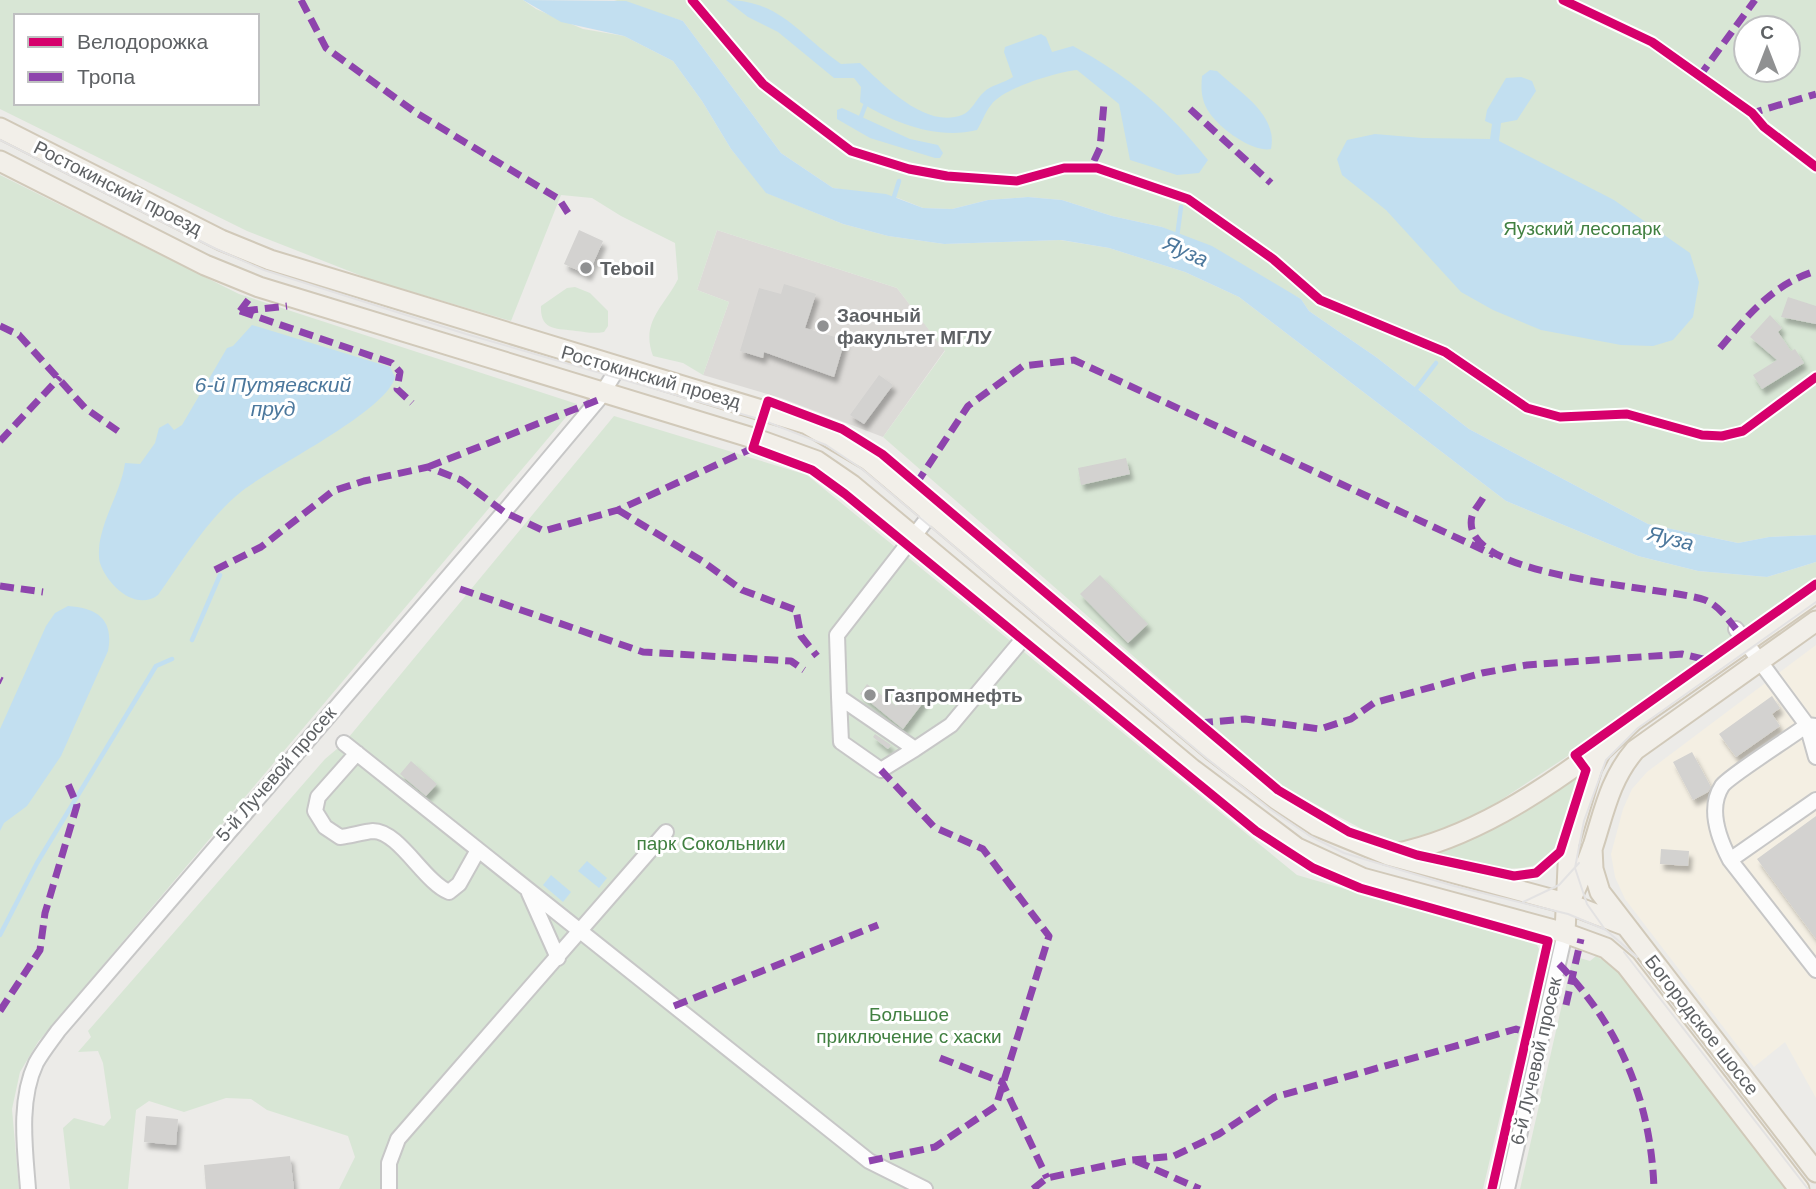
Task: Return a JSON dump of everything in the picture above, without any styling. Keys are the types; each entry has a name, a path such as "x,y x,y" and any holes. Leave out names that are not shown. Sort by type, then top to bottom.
{"main road":[{"name":"Ростокинский проезд","path":"0,128 221,240 271,260 618,368 765,410 829,435 869,460 1212,750 1276,799 1317,826 1388,855 1569,904"},
{"name":"Ростокинский проезд","path":"0,161 205,265 259,287 756,439 817,461 852,485 1027,633 1261,824 1316,858 1392,888 1565,933"},
{"path":"1388,855 1419,848 1464,831 1515,805 1608,742 1741,635 1816,593"},
{"path":"1569,904 1592,848 1609,792 1623,763 1635,750 1816,621"},
{"path":"1565,933 1569,904 1569,844 1592,768 1608,742"},
{"name":"Богородское шоссе","path":"1592,848 1595,880 1624,925 1816,1172"},
{"path":"1569,904 1624,925"},
{"name":"Богородское шоссе","path":"1565,933 1606,948 1626,965 1799,1189"}],"street":[{"name":"5-й Лучевой просек","path":"28,1189 24,1139 26,1102 36,1064 58,1031 603,393 618,368"},
{"path":"931,514 837,635 841,742 881,770 951,725 1027,633"},
{"path":"1741,635 1812,725 1816,757"},
{"path":"839,697 915,749"},
{"path":"1812,725 1722,786 1714,815 1721,843 1730,860 1816,970"},
{"path":"344,743 869,1161 925,1189"},
{"path":"357,753 318,797 315,811 325,827 340,837 375,831 393,839 437,887 449,892 458,884 478,850"},
{"path":"1730,860 1816,800"},
{"path":"389,1189 389,1163 398,1139 582,932 666,832"},
{"path":"527,888 558,958"},
{"name":"6-й Лучевой просек","path":"1507,1189 1565,933"}],"shaded area":[{"name":"Заочный факультет МГЛУ","path":"717,230 897,288 945,350 883,437 781,398 703,375 729,302 697,290"},
{"path":"1816,645 1816,1098 1785,1042 1754,1067 1625,899 1615,877 1611,854 1623,809 1632,789 1647,772"}],"green space":[{"path":"0,0 523,0 536,9 583,29 624,36 673,61 702,101 731,149 767,193 843,224 888,236 944,244 1060,240 1109,248 1185,272 1239,297 1506,501 1638,556 1698,571 1767,577 1816,562 1816,580 1615,725 1484,811 1445,830 1404,844 1379,838 1283,787 883,437 945,351 897,288 717,230 697,290 729,302 703,375 683,363 653,356 650,344 652,323 678,279 675,243 592,198 561,195 511,321 372,280 247,231 0,109"},
{"name":"Яузский лесопарк","path":"614,0 1816,0 1816,535 1769,537 1738,543 1648,524 1469,429 1376,357 1309,311 1301,299 1162,227 1112,216 1062,200 1028,197 988,200 952,209 923,208 898,198 833,188 781,153 683,21"},
{"path":"0,175 239,294 577,404 38,1042 20,1072 12,1109 19,1189 0,1189"},
{"path":"575,287 590,293 608,311 608,326 604,332 557,329 547,325 541,314 541,306 567,288"},
{"name":"парк Сокольники","path":"614,416 807,475 1297,875 1537,945 1539,949 1483,1189 339,1189 355,1157 348,1136 267,1110 251,1099 226,1098 184,1112 149,1101 136,1110 128,1189 70,1189 63,1128 74,1118 104,1126 111,1118 103,1063 98,1051 78,1052 91,1037 88,1031 325,759 344,743"},
{"path":"1580,776 1561,840 1548,859 1517,868 1497,868 1458,863 1428,854 1506,820"},
{"path":"1573,956 1590,961 1596,956 1623,972 1786,1189 1520,1189"}],"water":[{"name":"Яуза","path":"523,0 626,1 683,21 781,153 833,188 886,194 923,208 952,209 988,200 1028,197 1062,200 1112,216 1162,227 1212,246 1301,299 1309,311 1376,357 1469,429 1648,524 1738,543 1769,537 1816,535 1816,562 1767,577 1698,571 1638,556 1506,501 1239,297 1185,272 1109,248 1061,240 944,244 888,236 843,224 766,193 731,149 702,101 673,61 624,36 561,22"},
{"path":"726,0 761,6 775,13 841,64 860,63 906,102 934,116 948,118 962,115 987,90 1013,77 1004,52 1005,47 1041,34 1046,37 1052,52 1073,46 1130,82 1178,125 1208,160 1199,173 1177,175 1130,160 1119,104 1077,70 1044,77 997,99 977,130 947,133 916,128 887,117 860,102 861,87 854,78 834,78 778,32 748,17"},
{"path":"1210,70 1217,71 1263,115 1272,137 1271,149 1245,143 1212,116 1205,105 1202,89 1202,76"},
{"path":"1521,77 1532,81 1536,91 1517,120 1501,123 1499,141 1614,200 1690,253 1699,282 1693,317 1673,340 1653,346 1621,345 1541,330 1493,310 1461,292 1386,210 1342,175 1337,159 1347,140 1375,134 1490,139 1492,124 1485,121 1487,110 1506,78"},
{"path":"842,108 910,139 938,145 943,153 940,158 935,158 870,138 837,119 837,110"},
{"name":"6-й Путяевский пруд","path":"252,325 390,367 395,377 387,391 372,406 328,437 257,480 230,502 197,540 158,595 141,600 123,594 109,580 99,557 104,527 125,463 140,464 155,443 159,428 168,423 174,430 182,425 227,348 233,346"},
{"path":"68,606 88,610 102,618 108,631 108,651 61,756 27,806 4,823 0,831 0,729 46,626 55,613"},
{"path":"587,861 607,878 599,888 578,871"},
{"path":"551,875 571,892 563,902 543,885"}],"building":[{"path":"579,230 603,241 588,275 564,264"},
{"path":"784,284 816,294 805,328 845,340 834,377 764,352 763,358 740,351 759,288 781,294"},
{"path":"1788,297 1816,306 1816,324 1781,317"},
{"path":"1770,315 1782,328 1778,332 1791,351 1795,349 1804,363 1762,389 1753,375 1777,360 1750,337"},
{"path":"879,375 893,385 864,424 850,415"},
{"path":"1126,458 1130,474 1081,485 1078,468"},
{"path":"1100,575 1148,624 1128,643 1080,594"},
{"path":"867,684 896,706 910,688 925,700 903,729 860,694"},
{"path":"1772,696 1780,708 1772,714 1780,726 1736,757 1719,734"},
{"path":"875,734 891,745 888,749 873,737"},
{"path":"1692,752 1711,787 1708,792 1693,800 1673,762"},
{"path":"411,761 437,784 426,796 400,774"},
{"path":"1816,816 1816,939 1757,859"},
{"path":"1661,849 1689,851 1688,866 1660,864"},
{"path":"146,1116 178,1119 176,1145 144,1142"},
{"path":"290,1156 294,1189 206,1189 204,1165"}],"waterway":[{"path":"859,122 867,101"},
{"path":"893,200 899,181"},
{"name":"Яуза","path":"1177,237 1181,207"},
{"path":"1413,393 1436,363"},
{"path":"192,640 220,575"},
{"path":"0,935 37,863 156,666 172,659"}],"tram line":[{"path":"0,140 214,248 264,270 466,334 762,420 826,445 862,469 1205,757 1270,809 1310,836 1344,853 1454,886 1568,914 1606,930 1637,957"},
{"path":"1604,928 1587,904 1575,868 1584,821 1606,760 1638,728 1816,602"},
{"path":"1523,902 1559,885 1579,863"},
{"path":"1624,952 1808,1189"}],"marked path":[{"path":"301,0 326,48 415,112 559,199 568,213"},
{"path":"1699,77 1755,0"},
{"path":"1754,116 1752,113 1816,94"},
{"path":"1094,161 1100,148 1104,103"},
{"path":"1190,109 1271,183"},
{"path":"1720,348 1774,292 1816,271"},
{"path":"240,311 252,295"},
{"path":"244,311 287,306"},
{"path":"240,311 392,363 400,372 397,389 412,403"},
{"path":"0,326 19,335 85,408 118,431"},
{"path":"916,484 968,406 1023,366 1074,360 1494,555"},
{"path":"0,441 60,377"},
{"path":"428,467 598,400"},
{"path":"215,570 261,547 333,491 364,481 428,467 461,480 504,512 544,531 618,510 753,448"},
{"path":"1483,498 1472,516 1476,537 1496,554 1529,567 1569,577 1705,600 1718,609 1736,629"},
{"path":"618,510 702,561 742,590 796,610 801,636 817,656"},
{"path":"0,586 43,592"},
{"path":"460,589 643,652 791,661 804,670"},
{"path":"1199,723 1245,719 1320,729 1351,719 1374,703 1482,673 1527,665 1682,654 1707,660"},
{"path":"869,1161 935,1147 996,1106 1049,936 983,849 934,827 881,770"},
{"path":"0,1011 40,950 45,913 77,805 68,784"},
{"path":"674,1006 878,925"},
{"path":"1566,1005 1581,939"},
{"path":"1559,964 1599,1013 1628,1067 1646,1126 1654,1189"},
{"path":"1033,1189 1047,1178 1132,1160 1174,1156 1219,1134 1275,1097 1516,1029 1528,1033"},
{"path":"940,1058 1002,1082 1047,1178"},
{"path":"1136,1161 1200,1189"}],"cycle path":[{"path":"692,0 763,84 851,151 909,169 947,176 1017,181 1064,168 1097,168 1188,199 1273,259 1320,300 1445,352 1527,408 1560,417 1627,414 1702,435 1722,436 1743,431 1816,377"},
{"path":"1563,0 1652,42 1752,113 1764,127 1816,167"},
{"path":"1492,1189 1548,941 1360,888 1313,868 1256,831 845,494 812,470 753,448 768,401 842,429 882,454 1278,790 1349,832 1417,855 1514,876 1536,873 1560,852 1586,770 1575,755 1816,584"}],"place":[{"name":"Teboil","path":"586,268"},
{"name":"Заочный факультет МГЛУ","path":"823,326"},
{"name":"Газпромнефть","path":"870,695"}],"park label":[{"name":"Большое приключение с хаски","path":"909,1025"}]}
